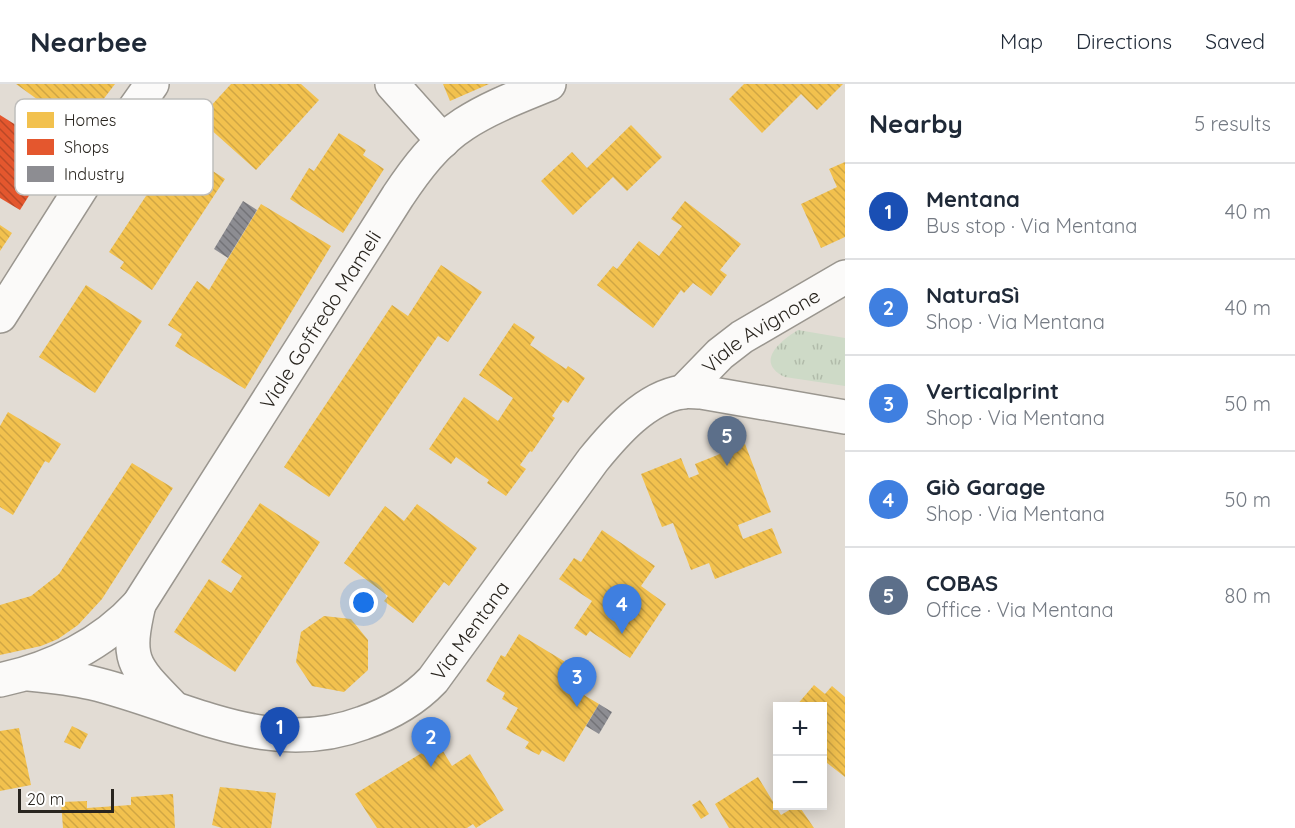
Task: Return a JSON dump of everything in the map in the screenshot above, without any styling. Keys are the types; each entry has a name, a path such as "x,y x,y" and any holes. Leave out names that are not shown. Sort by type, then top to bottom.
{"street":[{"path":"141,99 152,84"},
{"path":"392,84 443,141"},
{"name":"Viale Goffredo Mameli","path":"14,677 102,637 123,622 139,604 398,196 422,163 443,141 465,123 549,84"},
{"path":"0,316 77,195"},
{"name":"Viale Avignone","path":"682,392 720,354 742,337 845,277"},
{"name":"Via Mentana","path":"14,677 68,678 94,684 172,706 194,716 236,729 305,736 347,729 377,718 423,690 445,666 607,443 620,429 647,408 664,398 682,392 701,392 845,417"},
{"name":"Viale Goffredo Mameli","path":"139,604 133,638 134,659 146,680 172,706"}],"green space":[{"path":"798,330 845,338 845,386 785,377 776,371 771,365 773,352"}],"building: Homes":[{"path":"16,84 115,84 104,99 37,99"},
{"path":"231,84 301,84 319,100 256,170 213,132 213,104"},
{"path":"443,84 489,84 450,101"},
{"path":"744,84 843,84 817,110 801,94 762,133 729,99"},
{"path":"631,125 662,157 627,191 613,177 573,215 541,181 572,152 587,168"},
{"path":"339,133 366,150 363,155 384,169 343,233 290,199 309,168 314,171"},
{"path":"845,162 845,237 821,248 801,204 837,187 829,169"},
{"path":"213,171 225,179 152,290 120,268 124,262 109,252 147,195 213,195"},
{"path":"685,201 741,244 720,270 727,275 711,296 693,283 684,293 681,290 653,328 597,285 613,266 617,269 639,241 659,256 682,226 671,219"},
{"path":"261,204 331,246 245,389 175,346 182,334 168,325 197,281 209,290"},
{"path":"0,225 12,233 0,251"},
{"path":"441,265 482,292 448,342 438,336 329,497 284,467 392,305 408,316"},
{"path":"86,285 142,321 95,393 39,357"},
{"path":"514,323 535,337 530,345 566,369 568,366 585,378 568,403 563,400 552,416 555,418 532,452 530,451 520,465 526,469 506,496 487,483 489,480 456,457 451,464 429,449 464,397 498,421 513,398 479,375"},
{"path":"8,412 61,444 49,463 45,461 13,515 0,507 0,426"},
{"path":"745,444 771,512 738,525 743,539 772,528 782,553 715,579 709,563 691,570 673,523 662,527 641,474 681,458 689,478 699,474 695,464"},
{"path":"132,463 173,488 102,599 78,625 58,639 41,646 0,655 0,605 31,596 59,574"},
{"path":"260,503 320,542 235,672 174,632 209,579 231,593 242,576 221,562"},
{"path":"417,504 477,548 449,586 444,582 413,623 384,601 388,596 344,563 385,506 404,521"},
{"path":"602,530 655,566 641,586 666,604 630,658 590,631 586,636 574,628 592,601 559,579 574,558 581,562"},
{"path":"324,616 351,619 368,640 368,670 344,692 312,686 296,662 301,632"},
{"path":"519,634 582,672 572,688 599,704 564,762 542,750 539,755 525,748 529,742 506,729 518,708 502,699 505,693 486,681 501,655 505,657"},
{"path":"814,685 825,694 832,686 845,697 845,777 827,763 827,702 799,702"},
{"path":"72,726 88,734 80,749 64,742"},
{"path":"19,728 31,785 0,791 0,731"},
{"path":"438,743 452,766 470,754 504,810 476,828 473,824 467,828 377,828 355,794"},
{"path":"758,777 773,802 773,810 778,810 781,815 789,810 802,810 814,828 729,828 715,804"},
{"path":"220,787 276,793 271,828 222,828 212,825"},
{"path":"173,794 175,828 63,828 61,802 87,801 87,808 131,805 131,797"},
{"path":"700,800 709,814 701,819 692,805"}],"building: Shops":[{"path":"0,115 15,124 15,195 29,195 20,210 0,198"}],"building: Industry":[{"path":"243,201 257,210 228,258 214,249"},
{"path":"599,704 612,712 599,734 586,726"}],"place":[{"name":"COBAS","path":"727,466"},
{"name":"Giò Garage","path":"622,634"},
{"name":"Verticalprint","path":"577,707"},
{"name":"Mentana","path":"280,757"},
{"name":"NaturaSì","path":"431,767"}]}
